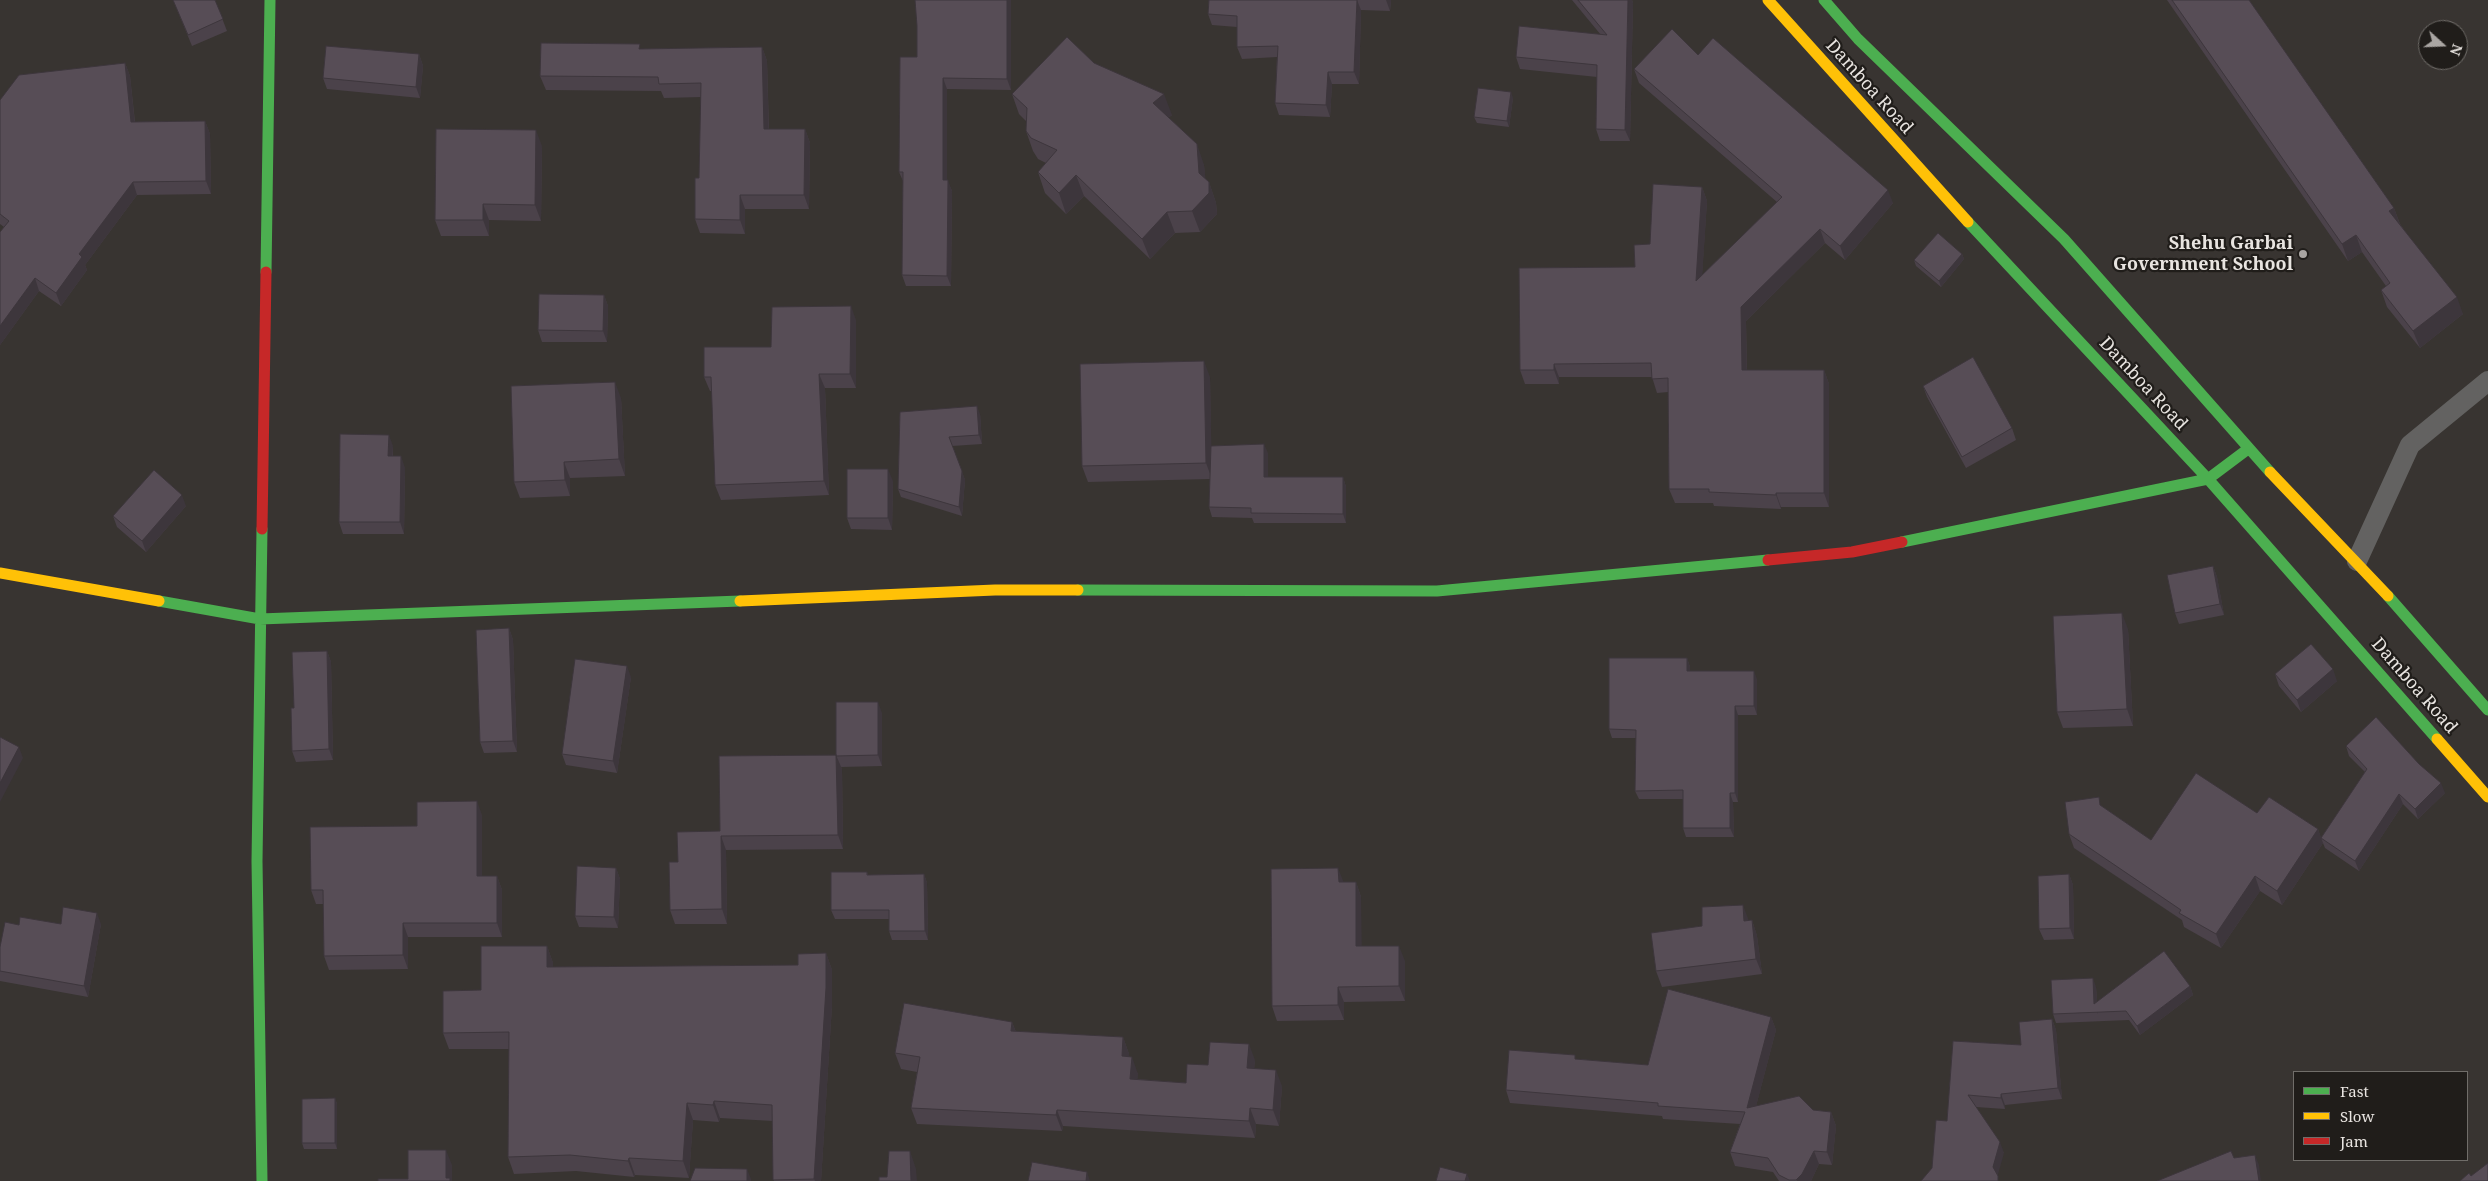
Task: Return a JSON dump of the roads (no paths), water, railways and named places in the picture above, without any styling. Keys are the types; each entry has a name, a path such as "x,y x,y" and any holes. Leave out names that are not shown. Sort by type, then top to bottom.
{"street":[{"path":"262,1181 257,861 270,0"},
{"name":"Damboa Road","path":"1768,0 1913,162 2208,479 2488,796"},
{"name":"Damboa Road","path":"1824,0 1858,39 2064,240 2248,449 2357,561 2488,710"},
{"path":"0,573 260,619 559,609 995,590 1437,591 1852,552 2208,479 2248,449"}],"lane":[{"path":"2357,561 2410,445 2488,381"}],"place":[{"name":"Shehu Garbai Government School","path":"2303,254"}]}
